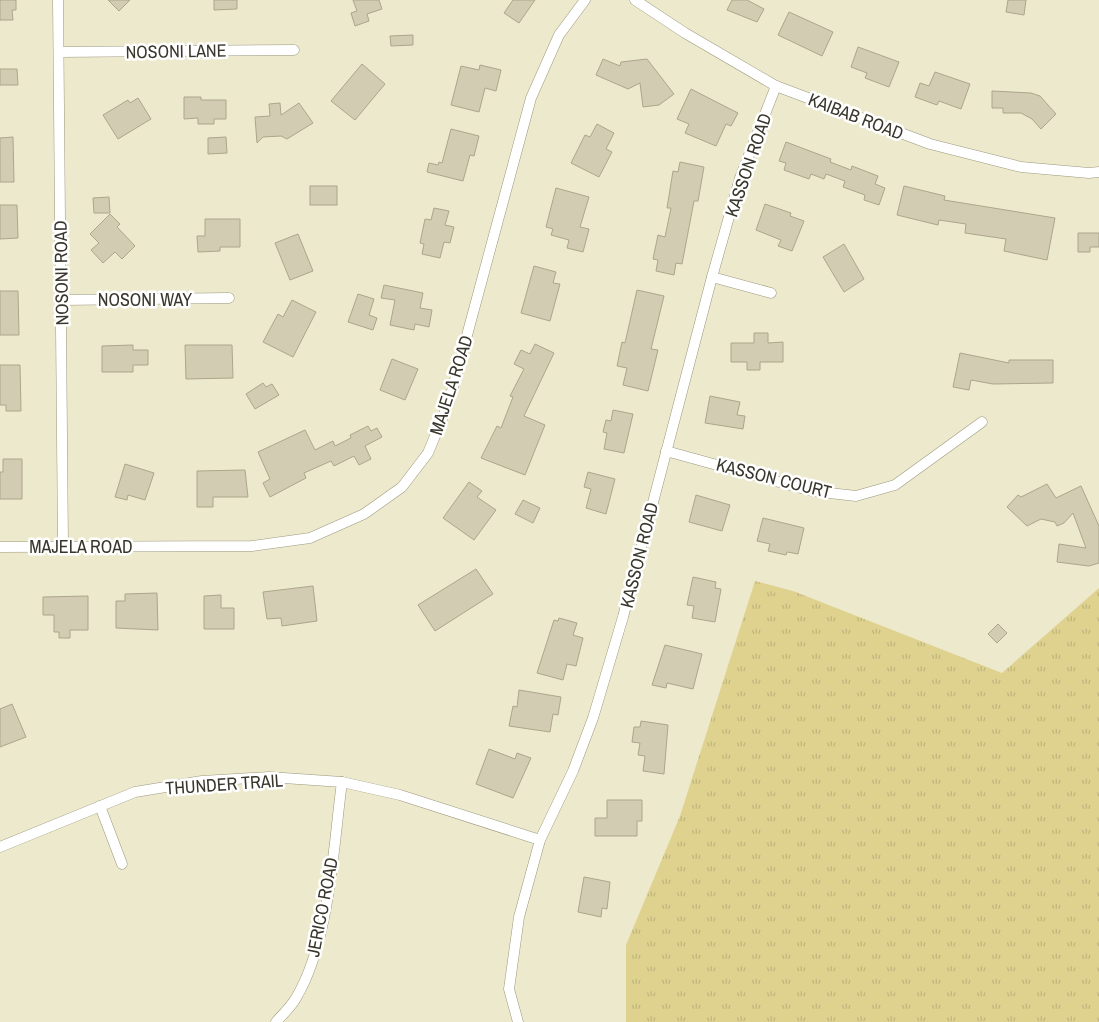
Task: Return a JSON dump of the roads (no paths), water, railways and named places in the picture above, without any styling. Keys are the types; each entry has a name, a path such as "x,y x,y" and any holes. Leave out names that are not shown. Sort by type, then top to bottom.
{"street":[{"name":"NOSONI ROAD","path":"58,0 63,546"},
{"name":"MAJELA ROAD","path":"0,547 252,546 310,538 364,514 402,487 428,453 449,402 531,98 559,35 585,0"},
{"name":"KAIBAB ROAD","path":"635,0 685,33 776,86 930,144 1021,167 1089,174 1099,172"},
{"name":"NOSONI LANE","path":"59,52 294,50"},
{"name":"KASSON ROAD","path":"518,1022 509,989 519,917 540,840 573,771 593,718 623,617 712,277 740,178 776,86"},
{"path":"712,277 771,293"},
{"name":"NOSONI WAY","path":"61,300 230,298"},
{"name":"KASSON COURT","path":"666,451 812,492 856,496 895,485 982,422"},
{"name":"THUNDER TRAIL","path":"0,847 135,792 202,782 269,777 342,782 400,795 540,840"},
{"name":"JERICO ROAD","path":"276,1022 295,999 314,959 325,905 342,782"},
{"path":"100,806 122,864"}]}
